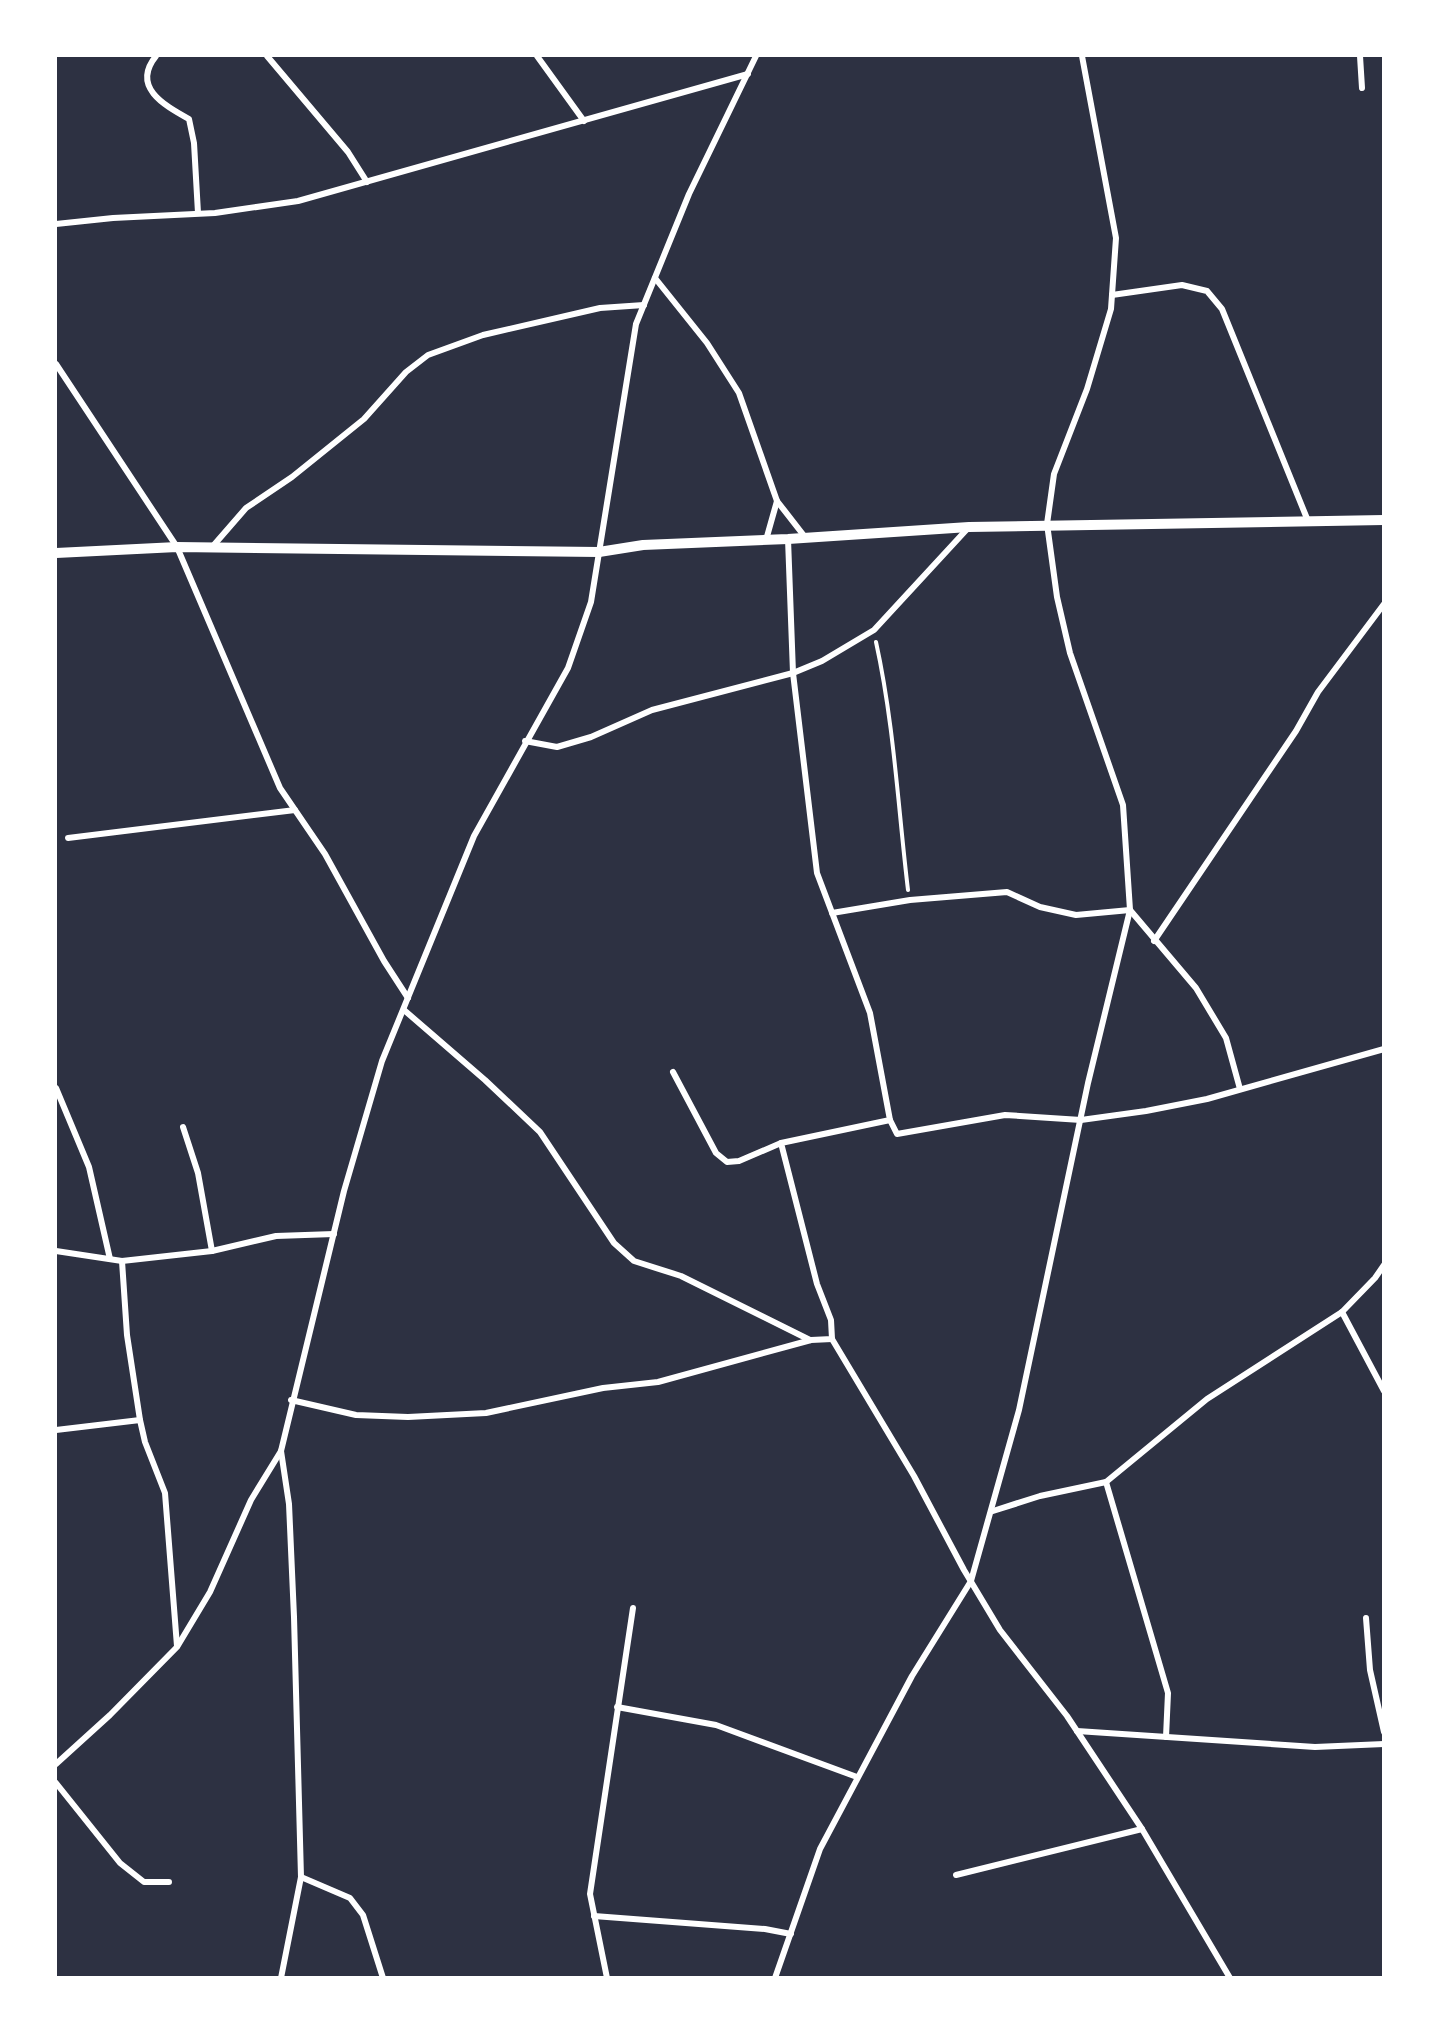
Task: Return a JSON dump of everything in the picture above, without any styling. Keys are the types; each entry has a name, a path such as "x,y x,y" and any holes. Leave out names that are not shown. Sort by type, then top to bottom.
{"street":[{"path":"156,56 149,65 146,82 154,96 189,119 194,143 198,213"},
{"path":"267,56 348,152 367,182"},
{"path":"537,56 584,121"},
{"path":"282,1977 301,1877 289,1504 281,1451 291,1400 382,1061 474,836 525,741 568,668 591,602 636,324 689,194 756,56"},
{"path":"775,1977 820,1850 912,1676 971,1581 993,1511 1020,1410 1081,1120 1130,910 1123,805 1070,653 1057,597 1047,524 1054,474 1087,389 1111,309 1116,238 1082,56"},
{"path":"1359,56 1362,88"},
{"path":"56,224 198,213 298,201 748,74"},
{"path":"655,278 707,343 739,393 777,501 805,538"},
{"path":"1112,295 1182,285 1208,291 1222,309 1308,521"},
{"path":"212,547 246,508 292,477 364,419 406,372 428,355 483,335 600,308 644,305"},
{"path":"56,364 177,547 280,788 325,854 384,961 408,998"},
{"path":"765,540 777,501"},
{"path":"56,553 177,547 599,552 643,545 788,539 969,527 1383,520"},
{"path":"525,741 557,747 591,737 652,710 793,673 822,662 874,630 969,527"},
{"path":"788,539 793,673 817,873 870,1012 890,1120 897,1134 1005,1115 1081,1120 1207,1100 1383,1049"},
{"path":"1154,941 1296,731 1318,692 1383,604"},
{"path":"68,838 295,810"},
{"path":"832,913 910,900 1007,892 1040,907 1076,915 1130,910"},
{"path":"1130,910 1196,988 1226,1038 1240,1089"},
{"path":"404,1010 485,1080 540,1132 614,1243 634,1261 681,1276 811,1340"},
{"path":"673,1072 716,1153 727,1162 739,1161 781,1143 890,1120"},
{"path":"56,1088 89,1167 110,1259"},
{"path":"183,1126 198,1173 212,1251"},
{"path":"781,1143 817,1284 831,1320 832,1339 914,1476 1000,1630 1077,1731 1142,1829 1230,1977"},
{"path":"56,1251 122,1261 212,1251 276,1236 334,1234"},
{"path":"122,1261 127,1335 140,1420 145,1442 165,1493 177,1647"},
{"path":"993,1511 1040,1496 1106,1482 1207,1399 1342,1312 1375,1278 1383,1265"},
{"path":"1342,1312 1383,1391"},
{"path":"291,1400 356,1415 408,1417 486,1413 603,1388 658,1382 811,1340 832,1339"},
{"path":"56,1430 140,1420"},
{"path":"56,1764 110,1715 177,1647 210,1592 250,1500 281,1451"},
{"path":"1106,1482 1168,1693 1166,1737"},
{"path":"607,1977 590,1894 633,1608"},
{"path":"1366,1618 1370,1670 1383,1732"},
{"path":"617,1707 716,1725 857,1777"},
{"path":"1077,1731 1315,1747 1383,1744"},
{"path":"56,1784 120,1863 144,1882 169,1882"},
{"path":"956,1875 1142,1829"},
{"path":"301,1877 350,1898 363,1915 383,1977"},
{"path":"594,1916 791,1934"}],"path":[{"path":"874,630 889,700 898,810 910,900"}]}
